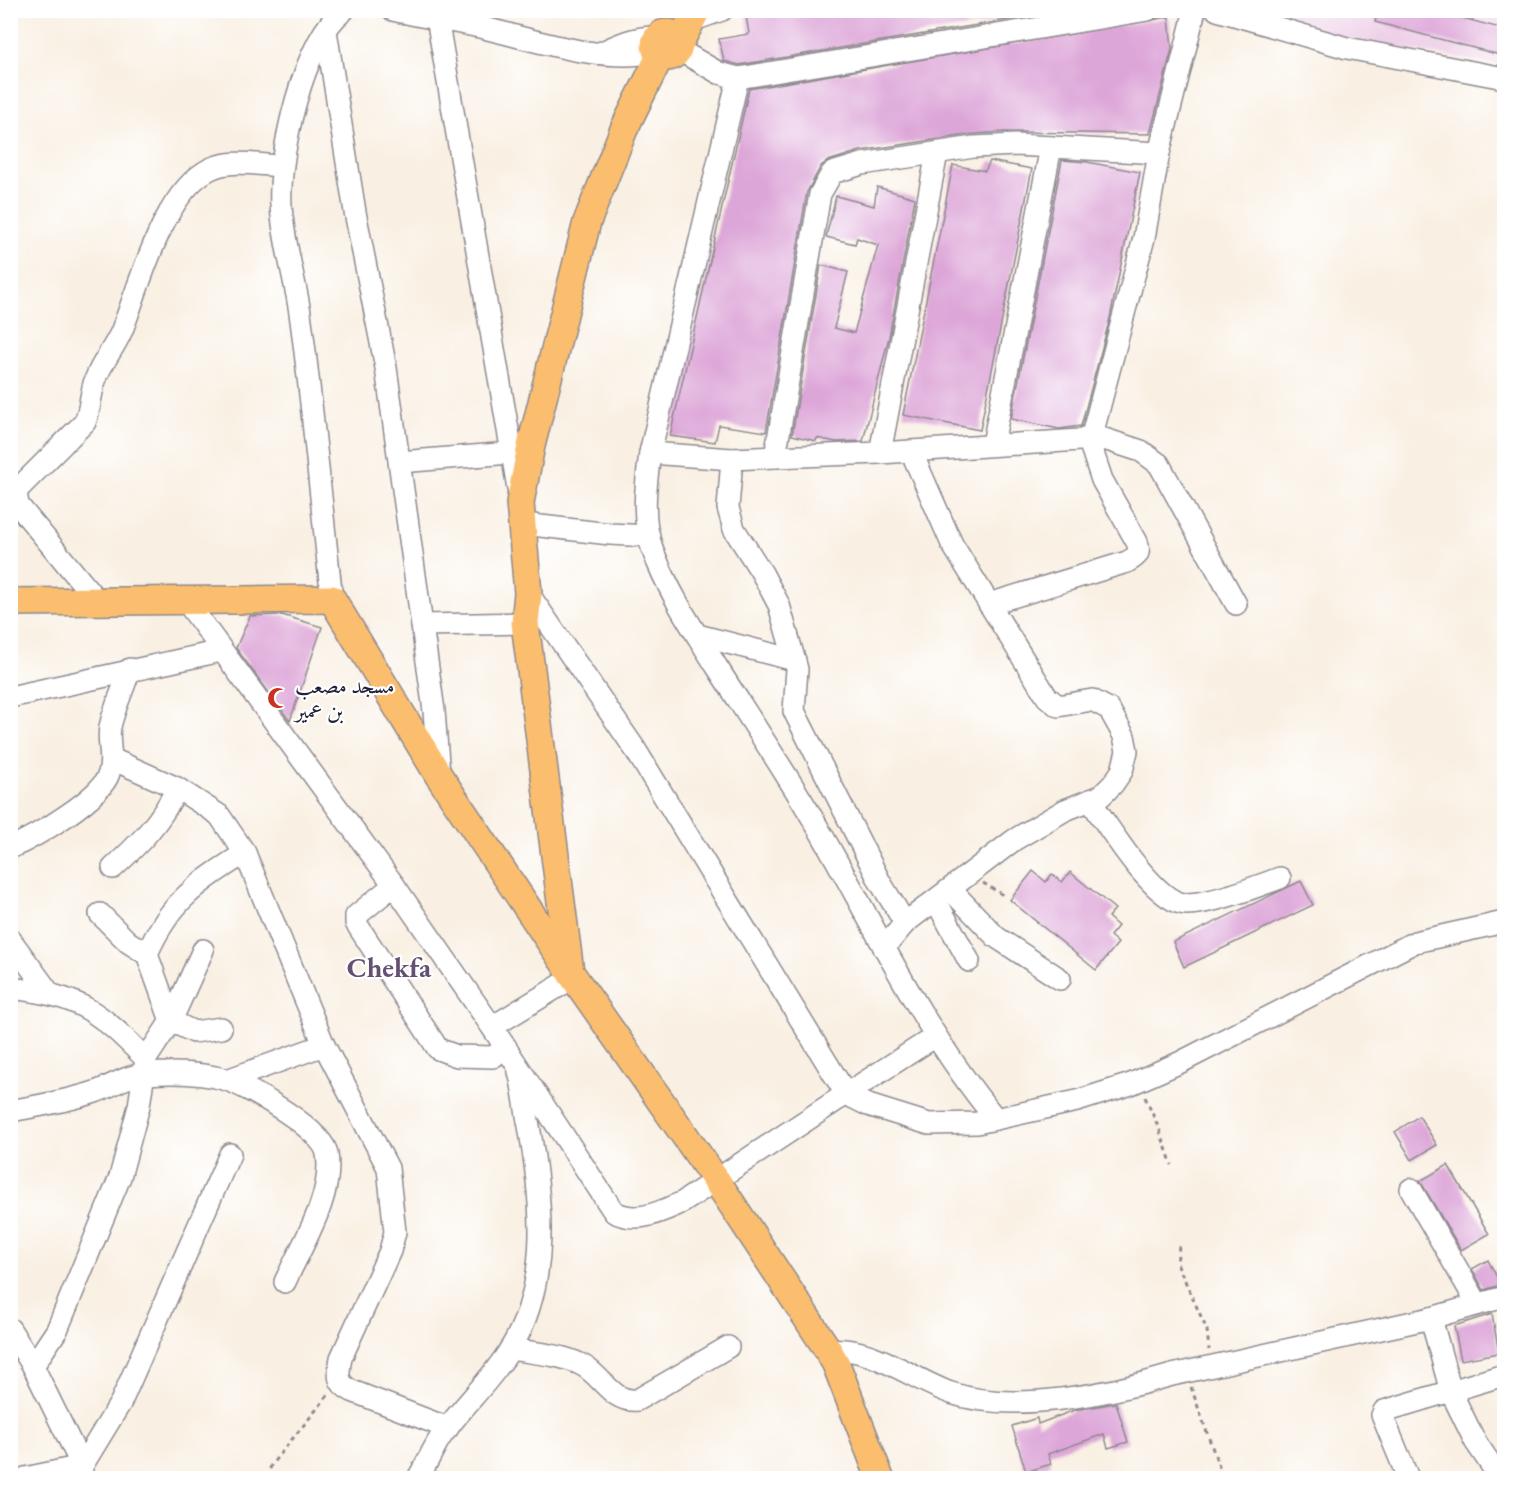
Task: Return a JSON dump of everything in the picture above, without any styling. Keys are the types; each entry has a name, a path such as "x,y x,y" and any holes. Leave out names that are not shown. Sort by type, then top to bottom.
{"main road":[{"path":"572,975 525,623 528,593 522,513 531,446 587,222 624,129 674,35"},
{"path":"10,602 332,599 439,776 572,975 716,1180 828,1350 836,1364 880,1479"}],"street":[{"path":"332,599 300,314 281,206 282,166 303,78 326,32 344,10"},
{"path":"393,10 566,48 620,56 674,35 722,10"},
{"path":"674,35 719,73 738,78 1148,10"},
{"path":"989,604 1127,562 1138,556 1140,551 1102,480 1090,437 1144,238 1160,153 1195,10"},
{"path":"1217,10 1347,48 1504,78"},
{"path":"436,18 522,513 610,534 649,536"},
{"path":"326,32 355,212 386,368 434,711 439,776"},
{"path":"738,78 650,453 645,488 649,536 660,566 697,635 808,810 884,948 936,1036 977,1097 996,1119"},
{"path":"775,458 820,194 832,173 842,169 974,147 1051,147 1160,153"},
{"path":"993,444 1051,147"},
{"path":"880,453 937,153"},
{"path":"98,602 18,505 16,491 85,422 91,408 95,379 121,333 154,242 184,193 210,168 232,165 282,166"},
{"path":"650,453 732,459 775,458 911,451 1090,437 1141,451 1159,465 1236,604"},
{"path":"884,948 905,923 1014,840 1065,810 1101,796 1122,771 1127,751 1124,736 1109,709 1102,704 1092,700 1058,706 1051,702 952,544 911,451"},
{"path":"400,462 510,453"},
{"path":"732,459 728,508 734,529 772,591 795,660 798,679 794,711 880,882 905,923"},
{"path":"528,593 629,740 846,1094 868,1105 929,1124 955,1125 996,1119 1077,1101 1137,1081 1202,1051 1415,942 1504,922"},
{"path":"186,601 394,885 512,1055 614,1212 633,1218 656,1214 716,1180 936,1036"},
{"path":"422,625 525,623"},
{"path":"697,635 795,660"},
{"path":"10,697 221,651"},
{"path":"10,848 30,839 57,822 96,792 109,776 112,759 110,727 130,669"},
{"path":"112,759 177,788 219,815 245,853 324,1045 388,1168 395,1232 390,1251 341,1358 339,1382 352,1391 448,1428"},
{"path":"113,868 150,834 163,816 177,788"},
{"path":"1090,800 1128,855 1163,895 1184,904 1242,892 1280,878"},
{"path":"147,954 172,908 202,881 245,853"},
{"path":"394,885 356,916 356,922 438,1049 457,1056 512,1055"},
{"path":"943,895 969,961"},
{"path":"943,895 996,937 1060,979"},
{"path":"100,914 128,942 147,954 171,1021 194,1032 221,1028"},
{"path":"10,939 50,994"},
{"path":"33,1366 57,1330 120,1177 146,1067 171,1021 203,950"},
{"path":"492,1027 572,975"},
{"path":"10,988 50,994 98,1013 146,1067"},
{"path":"227,1080 324,1045"},
{"path":"418,1479 448,1428 510,1349 528,1311 534,1290 540,1246 534,1154 512,1055"},
{"path":"10,1111 94,1092 146,1067 195,1073 227,1080 248,1089 318,1136 327,1152 327,1170 320,1203 285,1282"},
{"path":"82,1472 130,1384 230,1154"},
{"path":"1411,1189 1477,1303"},
{"path":"828,1350 852,1350 952,1393 1016,1404 1134,1386 1185,1372 1431,1318 1504,1297"},
{"path":"1431,1318 1451,1392 1475,1441 1500,1479"},
{"path":"10,1329 16,1350 33,1366 82,1472"},
{"path":"510,1349 560,1357 581,1364 602,1380 617,1398 627,1402 637,1400 728,1347"},
{"path":"1408,1479 1382,1415 1384,1411 1504,1375"},
{"path":"25,1479 82,1472"}],"path":[{"path":"969,875 1005,896"},
{"path":"1137,1081 1160,1131 1172,1166"},
{"path":"1179,1246 1177,1263 1207,1330 1210,1367"},
{"path":"1185,1372 1223,1479"},
{"path":"268,1479 271,1466 339,1382"},
{"path":"206,1479 213,1474"}],"shaded area":[{"path":"1278,11 1504,11 1504,66 1372,43 1280,23"}],"building":[{"path":"745,10 1067,10 739,65 724,61 719,39 749,34"},
{"path":"1378,10 1432,10 1504,29 1504,56 1375,22"},
{"path":"1169,17 1172,49 1150,134 1006,132 973,134 860,151 828,161 821,166 807,192 766,432 719,425 715,442 670,436 749,89"},
{"path":"1062,160 1087,162 1140,172 1110,318 1081,426 1059,429 1011,419"},
{"path":"990,161 1032,169 980,430 903,415 953,165 985,171"},
{"path":"877,187 915,198 889,337 863,441 836,442 817,438 816,441 792,435 821,265 848,272 834,328 854,333 878,245 857,238 855,244 826,237 836,196 874,206"},
{"name":"مسجد مصعب بن عمير","path":"282,615 322,627 290,721 236,648 250,616"},
{"path":"1033,871 1046,882 1052,874 1062,882 1070,872 1115,909 1108,917 1118,926 1110,936 1118,943 1096,970 1010,900"},
{"path":"1301,881 1313,905 1184,967 1173,942"},
{"path":"1419,1116 1437,1145 1412,1160 1395,1132"},
{"path":"1448,1165 1489,1234 1461,1250 1420,1181"},
{"path":"1488,1260 1501,1285 1484,1290 1472,1269"},
{"path":"1492,1314 1499,1353 1461,1360 1454,1326"},
{"path":"1116,1403 1128,1442 1108,1448 1104,1434 1048,1454 1051,1464 1026,1472 1012,1426 1037,1418 1038,1424 1075,1410"}],"place":[{"name":"مسجد مصعب بن عمير","path":"278,698"}],"district":[{"name":"Chekfa","path":"389,967"}]}
